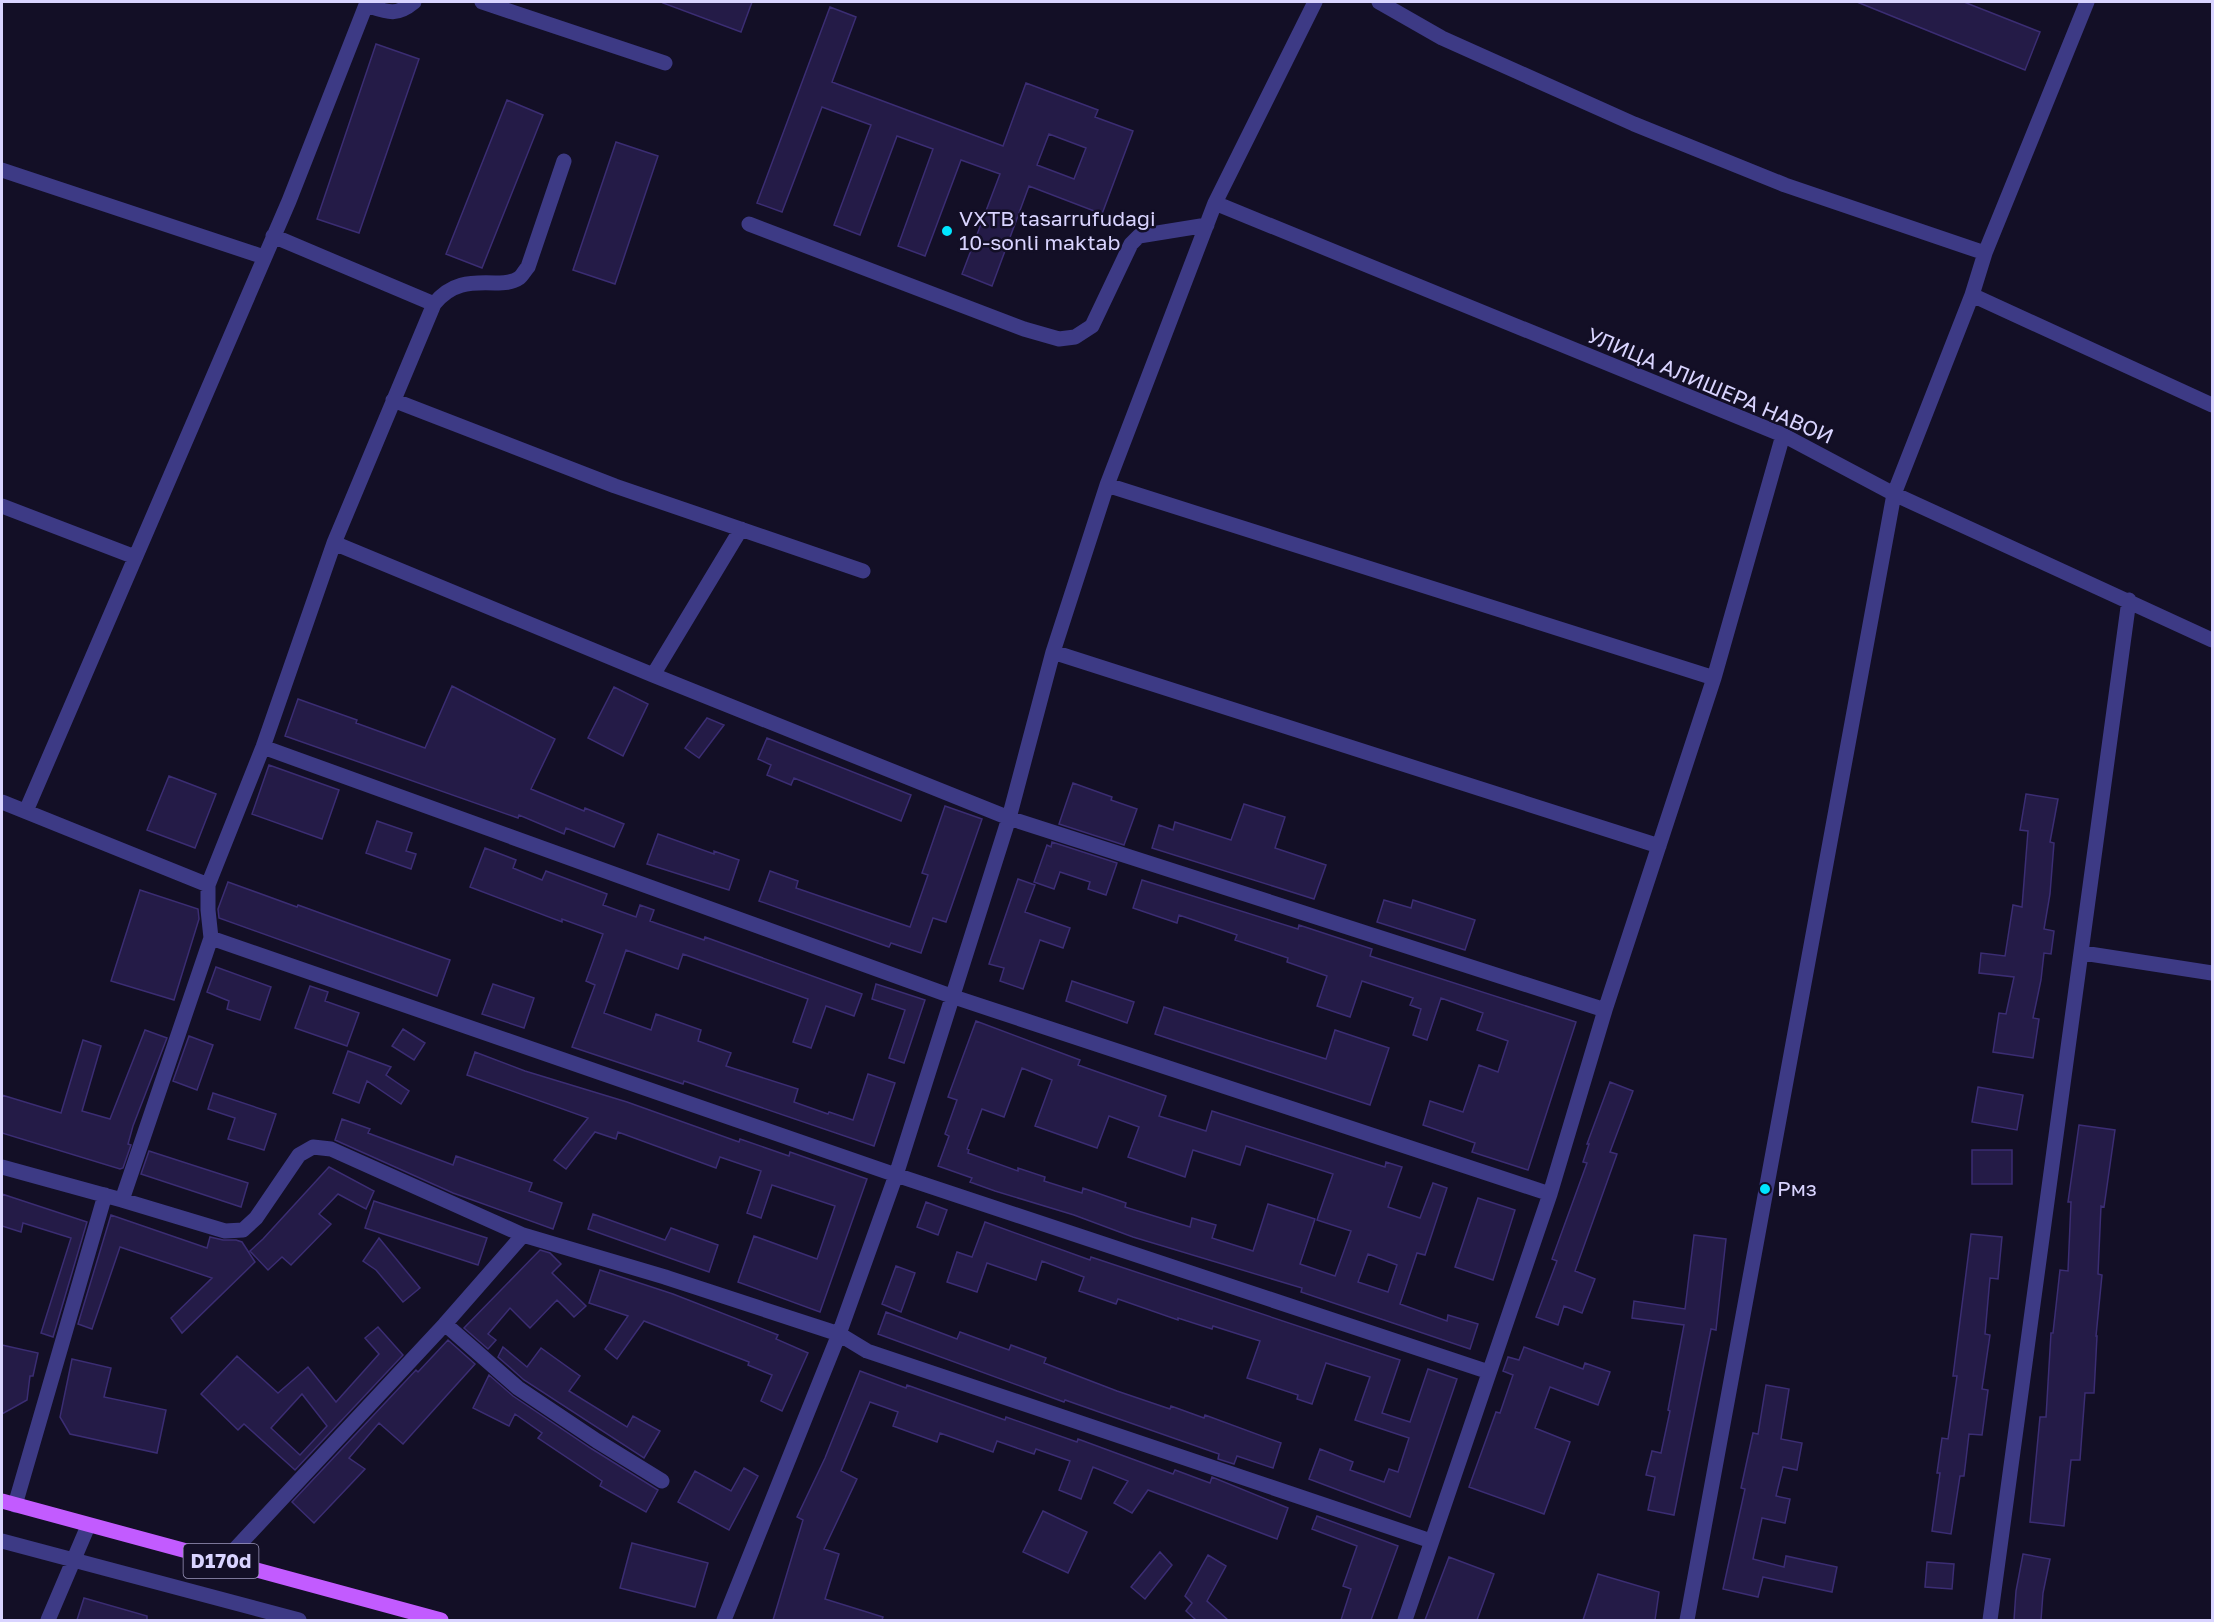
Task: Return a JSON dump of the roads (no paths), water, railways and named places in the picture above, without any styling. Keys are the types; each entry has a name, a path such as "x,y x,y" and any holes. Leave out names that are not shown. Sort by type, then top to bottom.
{"main road":[{"name":"D170d","path":"8,1503 441,1620"}],"street":[{"path":"26,811 273,236 361,3 390,13 404,10 414,2"},
{"path":"482,2 525,8 665,63"},
{"path":"724,1620 839,1334 896,1174 1009,818 1053,652 1107,485 1215,203 1315,2"},
{"path":"1379,2 1442,38 1634,124 1785,185 1985,253"},
{"path":"1687,1620 1893,494 1972,295 1985,253 2086,2"},
{"path":"122,1200 211,938 208,885 263,747 334,543 393,400 434,304 443,293 461,285 476,282 505,283 519,278 528,267 564,160"},
{"path":"2,170 264,257"},
{"name":"УЛИЦА АЛИШЕРА НАВОИ","path":"1215,203 1783,435 1893,494 2129,600 2212,640"},
{"path":"749,224 1024,329 1059,339 1075,337 1092,326 1131,244 1139,236 1207,225"},
{"path":"273,236 434,304"},
{"path":"1972,295 2212,405"},
{"path":"393,400 615,486 863,571"},
{"path":"1405,1620 1550,1194 1605,1010 1714,678 1783,435"},
{"path":"1107,485 1714,678"},
{"path":"2,506 135,557"},
{"path":"653,675 741,529"},
{"path":"334,543 653,675 1009,818 1605,1010"},
{"path":"1990,1620 2083,953 2129,600"},
{"path":"1053,652 1659,846"},
{"path":"263,747 951,996 1550,1194"},
{"path":"2,802 208,885"},
{"path":"211,938 896,1174 1489,1372"},
{"path":"2083,953 2212,973"},
{"path":"2,1167 225,1231 243,1230 256,1218 299,1155 313,1147 331,1149 523,1235 665,1276 839,1334 867,1351 1431,1541"},
{"path":"8,1503 105,1195"},
{"path":"223,1562 445,1324 523,1235"},
{"path":"445,1324 518,1388 597,1442 662,1481"},
{"path":"48,1620 88,1526"},
{"path":"2,1541 299,1620"}],"place":[{"name":"VXTB tasarrufudagi 10-sonli maktab","path":"947,231"},
{"name":"Рмз","path":"1765,1189"}]}
